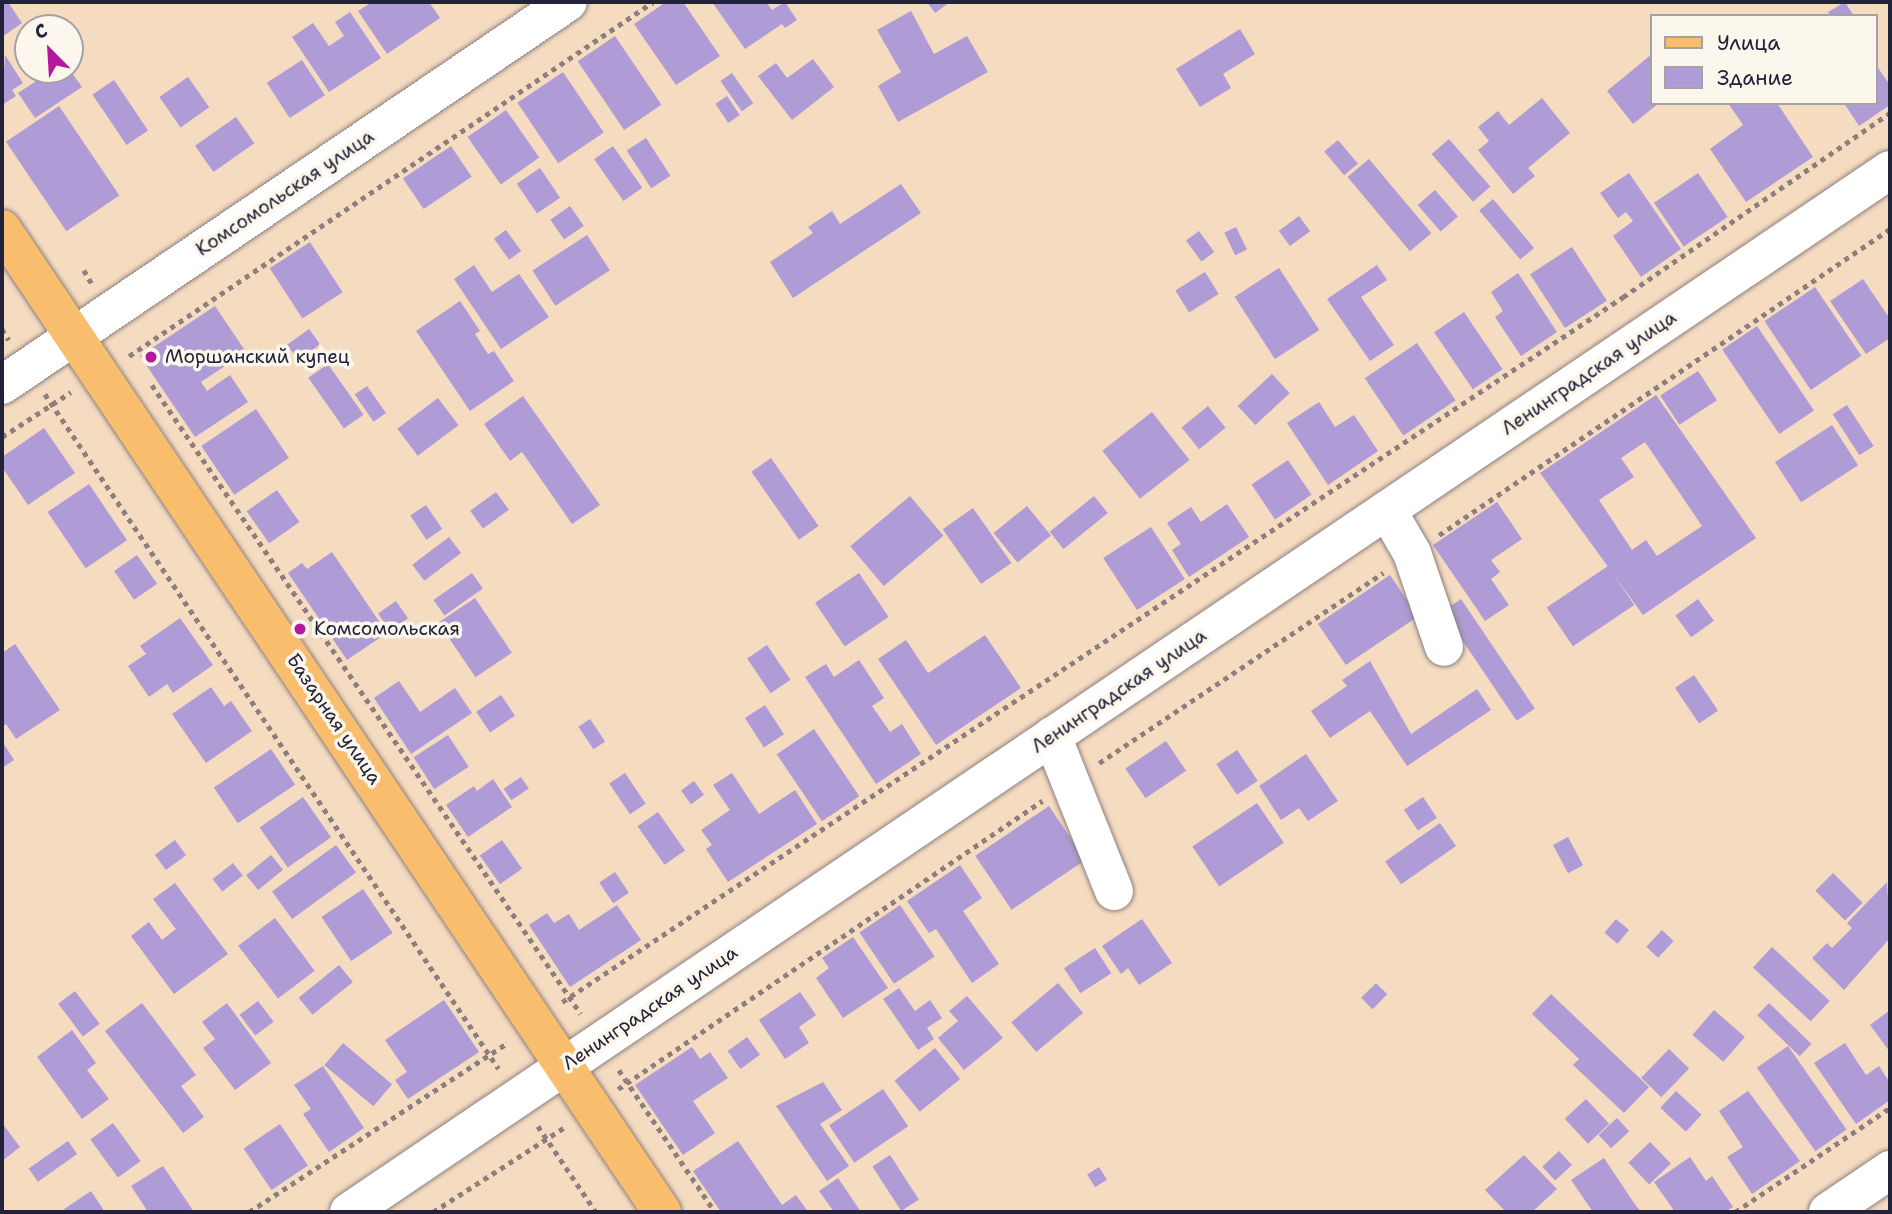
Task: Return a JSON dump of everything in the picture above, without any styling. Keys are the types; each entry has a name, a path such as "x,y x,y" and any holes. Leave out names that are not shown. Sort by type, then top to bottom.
{"main road":[{"name":"Базарная улица","path":"2,229 72,337 663,1212"}],"street":[{"name":"Комсомольская улица","path":"14,376 568,2"},
{"name":"Ленинградская улица","path":"349,1212 1890,170"},
{"path":"1387,510 1412,553 1444,647"},
{"path":"1052,736 1073,780 1114,891"},
{"path":"1828,1212 1890,1170"}],"path":[{"path":"2,437 131,354 653,2"},
{"path":"249,1212 490,1055 569,996 1623,297 1890,113"},
{"path":"433,1212 547,1140 1073,780 1890,229"},
{"path":"84,270 139,366"},
{"path":"2,329 14,376 51,404 596,1212"},
{"path":"147,377 715,1212"},
{"path":"1735,1212 1890,1108"}],"building":[{"path":"2,2 8,2 16,14 14,29 2,37"},
{"path":"372,2 429,2 440,18 387,54 358,11"},
{"path":"666,2 683,2 720,56 676,85 634,24"},
{"path":"712,2 766,2 772,10 785,2 797,20 785,28 782,24 745,49"},
{"path":"927,2 950,2 935,13"},
{"path":"1845,2 1853,14 1829,14 1828,12"},
{"path":"911,11 934,54 967,36 988,72 898,122 878,86 901,72 877,30"},
{"path":"350,12 381,58 329,92 292,37 313,23 329,46 344,36 335,22"},
{"path":"1240,29 1255,54 1223,74 1231,88 1200,107 1176,69"},
{"path":"615,36 661,105 624,130 578,61"},
{"path":"5,55 14,69 14,84 21,84 12,90 16,96 2,105"},
{"path":"1650,56 1650,105 1657,105 1633,124 1607,91"},
{"path":"813,59 834,87 792,120 758,76 776,63 787,78"},
{"path":"302,60 325,95 290,118 267,83"},
{"path":"1878,68 1890,85 1890,105 1859,126 1845,105 1878,105"},
{"path":"563,72 604,133 558,163 517,103"},
{"path":"732,73 753,103 742,111 721,81"},
{"path":"188,77 209,107 181,127 159,97"},
{"path":"114,80 148,131 127,145 92,95"},
{"path":"32,84 80,84 82,87 35,118 18,93"},
{"path":"727,96 740,115 728,123 715,104"},
{"path":"1542,98 1570,133 1528,168 1535,176 1513,194 1478,150 1489,141 1478,127 1498,111 1509,125"},
{"path":"1729,105 1778,105 1813,157 1746,202 1710,149 1743,125"},
{"path":"59,106 119,196 66,231 6,142"},
{"path":"506,110 539,158 501,184 467,137"},
{"path":"236,117 254,143 213,172 195,146"},
{"path":"646,138 671,176 651,188 627,151"},
{"path":"1449,139 1490,187 1473,202 1432,154"},
{"path":"1338,140 1358,164 1344,175 1324,152"},
{"path":"451,146 472,177 424,209 403,178"},
{"path":"613,146 642,188 623,201 594,159"},
{"path":"1369,159 1431,233 1410,251 1348,177"},
{"path":"540,168 560,198 537,214 517,184"},
{"path":"1629,173 1681,249 1641,277 1613,236 1633,221 1626,212 1618,218 1600,193"},
{"path":"1698,173 1728,217 1684,247 1654,203"},
{"path":"901,184 921,213 793,298 770,262 813,233 808,227 832,211 840,224"},
{"path":"1435,190 1458,216 1441,232 1418,205"},
{"path":"1493,199 1534,248 1520,260 1479,211"},
{"path":"570,206 584,226 564,239 550,220"},
{"path":"1299,216 1310,231 1290,246 1279,231"},
{"path":"1236,227 1247,249 1235,255 1224,233"},
{"path":"506,230 521,251 509,260 494,239"},
{"path":"1199,231 1214,252 1201,261 1186,240"},
{"path":"587,235 610,270 555,306 532,270"},
{"path":"310,242 343,292 302,318 270,268"},
{"path":"1572,247 1607,301 1565,328 1530,274"},
{"path":"474,265 492,292 519,274 549,317 501,349 454,279"},
{"path":"1377,265 1387,280 1361,297 1394,345 1370,361 1327,299"},
{"path":"1279,268 1319,330 1275,359 1235,297"},
{"path":"1205,272 1219,294 1189,313 1175,291"},
{"path":"1518,273 1557,332 1521,356 1495,317 1503,311 1491,292"},
{"path":"1863,279 1890,319 1890,338 1866,354 1830,301"},
{"path":"1815,287 1861,356 1811,390 1764,321"},
{"path":"460,301 480,331 475,334 488,354 494,351 514,381 470,411 416,331"},
{"path":"215,306 246,352 201,382 207,391 230,375 248,402 195,437 140,356"},
{"path":"1464,312 1503,369 1473,389 1434,332"},
{"path":"1757,326 1814,411 1779,434 1722,349"},
{"path":"309,329 320,344 298,360 287,345"},
{"path":"1417,343 1456,400 1403,435 1365,378"},
{"path":"328,364 364,415 344,429 308,378"},
{"path":"1698,371 1717,400 1679,425 1660,396"},
{"path":"1272,374 1290,393 1255,425 1238,406"},
{"path":"367,386 386,413 374,422 355,395"},
{"path":"1656,395 1756,538 1643,615 1540,473","holes":["1645,442 1702,526 1657,556 1646,540 1632,550 1599,500 1634,477 1621,458"]},
{"path":"523,396 600,505 572,524 522,452 510,461 484,424"},
{"path":"438,398 458,425 418,456 397,429"},
{"path":"1319,402 1335,427 1354,415 1378,451 1328,485 1287,423"},
{"path":"1847,405 1874,446 1859,455 1833,414"},
{"path":"1208,406 1226,428 1199,449 1182,427"},
{"path":"256,409 289,458 234,495 201,446"},
{"path":"1152,412 1190,460 1140,499 1102,451"},
{"path":"1832,425 1858,465 1801,502 1775,462"},
{"path":"44,428 75,473 28,505 2,467 2,457"},
{"path":"771,458 819,526 799,540 751,472"},
{"path":"1288,460 1311,495 1275,519 1252,485"},
{"path":"89,484 127,540 86,568 48,512"},
{"path":"277,490 299,522 269,543 247,511"},
{"path":"496,492 509,510 483,529 470,511"},
{"path":"910,496 943,536 884,586 850,546"},
{"path":"1094,496 1108,513 1064,549 1050,532"},
{"path":"1497,502 1522,539 1491,560 1500,572 1491,579 1509,605 1485,621 1433,545"},
{"path":"1227,504 1249,537 1189,577 1172,550 1181,544 1167,523 1191,507 1201,522"},
{"path":"426,505 442,529 426,540 410,516"},
{"path":"1027,506 1051,536 1017,563 994,533"},
{"path":"973,508 1011,563 981,584 943,529"},
{"path":"1151,527 1185,579 1137,610 1103,558"},
{"path":"449,537 461,553 424,581 412,565"},
{"path":"332,552 387,633 347,660 288,573 302,563 307,569"},
{"path":"137,555 157,584 134,600 114,571"},
{"path":"1608,566 1634,605 1573,646 1547,607"},
{"path":"472,573 483,589 444,616 433,600"},
{"path":"859,573 889,617 845,647 815,603"},
{"path":"1390,575 1418,616 1346,665 1318,624"},
{"path":"475,598 512,653 475,677 439,623"},
{"path":"1461,599 1535,708 1517,721 1443,611"},
{"path":"1698,599 1714,621 1691,637 1675,615"},
{"path":"396,601 408,618 390,631 378,614"},
{"path":"180,618 213,665 173,693 167,684 149,697 128,666 146,654 140,646"},
{"path":"985,635 1021,688 936,745 878,659 906,640 928,673"},
{"path":"15,644 60,710 16,739 6,724 2,727 2,653"},
{"path":"767,645 790,680 771,693 747,658"},
{"path":"859,660 884,698 872,706 890,732 902,724 921,754 876,784 805,677 826,664 834,677"},
{"path":"1370,661 1411,734 1477,689 1491,710 1407,766 1370,711 1330,738 1311,711 1347,686 1342,680"},
{"path":"1694,675 1718,711 1699,724 1675,688"},
{"path":"399,681 420,712 455,688 472,713 411,754 374,698"},
{"path":"211,687 224,706 231,701 252,731 206,763 172,714"},
{"path":"501,695 515,716 490,733 476,712"},
{"path":"765,705 784,734 764,747 745,718"},
{"path":"590,719 605,741 593,749 578,727"},
{"path":"814,729 859,796 822,821 777,754"},
{"path":"448,735 469,767 434,789 414,757"},
{"path":"2,741 14,760 2,768"},
{"path":"1166,741 1186,771 1146,798 1125,768"},
{"path":"271,749 295,785 238,823 214,788"},
{"path":"1237,750 1258,781 1237,795 1216,764"},
{"path":"1306,754 1338,801 1308,821 1299,808 1281,820 1259,786"},
{"path":"625,773 646,804 630,814 609,784"},
{"path":"732,773 759,814 795,790 817,824 728,882 706,849 712,845 701,830 730,810 713,785"},
{"path":"521,777 529,789 511,800 504,789"},
{"path":"493,779 512,807 468,837 446,805 474,786 477,791"},
{"path":"694,781 704,795 691,804 681,790"},
{"path":"303,797 331,837 288,868 260,827"},
{"path":"1423,797 1437,818 1418,831 1404,810"},
{"path":"1257,803 1284,843 1219,886 1192,847"},
{"path":"1049,806 1085,860 1012,910 975,856"},
{"path":"658,812 685,851 664,865 638,826"},
{"path":"1440,823 1456,846 1401,884 1385,861"},
{"path":"1568,837 1583,865 1568,873 1553,845"},
{"path":"175,840 186,855 166,870 155,855"},
{"path":"502,840 522,869 500,884 480,855"},
{"path":"336,845 356,873 292,919 272,891"},
{"path":"271,855 283,870 258,890 246,875"},
{"path":"233,863 243,876 222,892 213,879"},
{"path":"960,865 982,898 963,911 999,964 972,983 936,929 929,933 907,901"},
{"path":"615,872 629,893 613,903 599,883"},
{"path":"1833,873 1863,903 1845,920 1815,891"},
{"path":"1887,882 1890,938 1844,990 1812,958 1827,943 1832,948 1852,928 1847,923"},
{"path":"175,883 228,954 174,994 131,936 149,922 162,940 176,929 153,899"},
{"path":"363,889 393,933 351,961 322,917"},
{"path":"617,905 641,940 570,987 529,925 547,913 554,923 569,914 579,930"},
{"path":"900,905 935,956 894,984 859,932"},
{"path":"275,918 315,971 278,998 238,946"},
{"path":"1142,919 1172,963 1139,985 1128,968 1121,974 1102,946"},
{"path":"1616,919 1629,930 1617,944 1604,933"},
{"path":"1662,930 1674,941 1658,958 1646,947"},
{"path":"853,937 888,988 843,1018 816,978 829,968 822,958"},
{"path":"1772,947 1830,1001 1811,1021 1753,967"},
{"path":"1095,948 1111,973 1080,993 1064,968"},
{"path":"339,965 353,982 312,1015 299,998"},
{"path":"1058,983 1083,1013 1036,1052 1011,1022"},
{"path":"1376,983 1387,994 1372,1009 1361,998"},
{"path":"899,988 915,1011 930,1000 942,1018 927,1028 934,1039 918,1050 883,999"},
{"path":"75,991 100,1024 83,1036 58,1004"},
{"path":"800,992 816,1015 799,1027 809,1043 785,1059 759,1020"},
{"path":"1551,994 1649,1087 1624,1113 1573,1065 1579,1059 1532,1014"},
{"path":"967,996 1003,1038 964,1070 938,1038 958,1021 949,1011"},
{"path":"444,1000 479,1052 408,1099 395,1080 407,1072 385,1040"},
{"path":"258,1001 274,1022 255,1036 240,1015"},
{"path":"142,1003 196,1075 181,1086 204,1117 183,1133 105,1031"},
{"path":"227,1003 271,1063 235,1090 203,1048 215,1039 202,1022"},
{"path":"1769,1003 1811,1044 1800,1056 1757,1015"},
{"path":"1714,1010 1745,1037 1723,1062 1692,1035"},
{"path":"1890,1010 1890,1052 1870,1025"},
{"path":"72,1030 96,1063 87,1070 109,1099 82,1119 37,1057"},
{"path":"747,1037 760,1055 741,1069 728,1051"},
{"path":"343,1043 392,1084 373,1106 324,1065"},
{"path":"1845,1043 1866,1075 1879,1066 1890,1083 1890,1100 1856,1124 1814,1063"},
{"path":"1788,1046 1847,1130 1815,1151 1757,1068"},
{"path":"692,1047 700,1059 710,1052 728,1078 693,1101 715,1133 683,1155 635,1085"},
{"path":"935,1048 960,1079 920,1112 895,1081"},
{"path":"1669,1049 1689,1068 1661,1097 1641,1078"},
{"path":"323,1066 364,1128 329,1152 303,1114 311,1109 294,1085"},
{"path":"823,1082 842,1110 820,1124 849,1166 827,1181 776,1106"},
{"path":"883,1089 908,1126 854,1163 829,1125"},
{"path":"1676,1091 1702,1115 1686,1132 1660,1108"},
{"path":"1748,1091 1800,1161 1752,1194 1727,1157 1743,1147 1719,1111"},
{"path":"1586,1099 1609,1124 1588,1144 1565,1119"},
{"path":"1617,1118 1629,1131 1611,1148 1599,1135"},
{"path":"2,1123 20,1147 2,1161"},
{"path":"113,1123 141,1161 118,1177 90,1139"},
{"path":"280,1124 308,1165 271,1190 244,1149"},
{"path":"68,1141 77,1154 38,1182 29,1169"},
{"path":"738,1141 782,1205 796,1195 808,1212 721,1212 693,1171"},
{"path":"1650,1142 1671,1164 1649,1184 1628,1163"},
{"path":"1559,1151 1572,1165 1555,1181 1542,1167"},
{"path":"890,1155 919,1199 901,1211 872,1166"},
{"path":"1524,1155 1557,1189 1532,1212 1506,1212 1485,1190"},
{"path":"1690,1157 1706,1181 1712,1176 1733,1207 1725,1212 1675,1212 1654,1182"},
{"path":"1604,1158 1641,1212 1593,1212 1571,1180"},
{"path":"163,1166 194,1212 148,1212 131,1186"},
{"path":"1099,1167 1107,1180 1095,1187 1087,1174"},
{"path":"838,1178 861,1212 834,1212 819,1191"},
{"path":"91,1191 105,1212 66,1212 64,1209"}],"place":[{"name":"Моршанский купец","path":"151,357"},
{"name":"Комсомольская","path":"300,629"}]}
